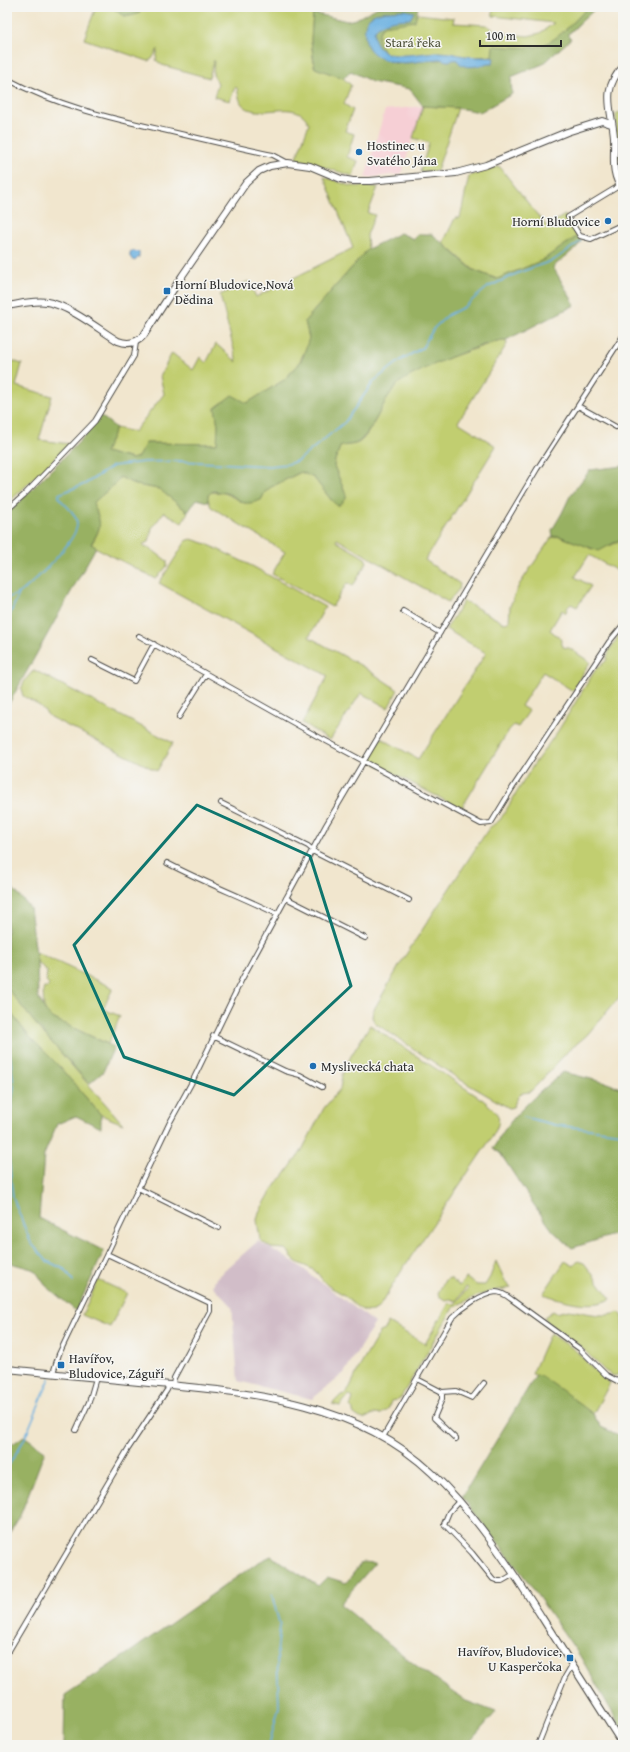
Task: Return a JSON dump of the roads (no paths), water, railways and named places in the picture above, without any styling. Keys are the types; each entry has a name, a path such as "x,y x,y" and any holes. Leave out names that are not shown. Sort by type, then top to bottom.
{"street":[{"path":"623,67 615,76 611,87 608,104 614,138 614,170 621,188 568,216 580,236 591,239 623,224"},
{"path":"7,79 33,93 79,109 122,121 274,155 288,163"},
{"path":"7,510 29,490 96,421 134,356 136,342 144,334 250,178 259,171 270,166 288,163 310,166 341,179 353,181 370,181 450,174 480,167 567,132 602,121 611,124"},
{"path":"7,306 38,302 53,303 69,310 118,341 125,343 136,342"},
{"path":"53,1373 59,1354 138,1188 213,1036 312,850 537,469 623,336"},
{"path":"578,406 616,427"},
{"path":"403,612 440,633"},
{"path":"139,636 481,824 491,823 609,642 623,625"},
{"path":"92,660 134,681 154,644"},
{"path":"179,717 206,674"},
{"path":"221,803 308,846 312,850 409,900"},
{"path":"167,863 200,880 237,895 277,914"},
{"path":"286,898 365,938"},
{"path":"213,1036 285,1071 300,1075 322,1087"},
{"path":"138,1188 219,1228"},
{"path":"7,1654 128,1449 171,1385 210,1311 210,1303 107,1254"},
{"path":"383,1437 452,1318 461,1309 476,1299 497,1292 511,1299 580,1349 606,1375 623,1384"},
{"path":"7,1370 53,1373 234,1392 297,1403 348,1419 383,1437 424,1466 459,1501 492,1542 623,1745"},
{"path":"76,1430 89,1402 96,1378"},
{"path":"417,1379 442,1392 456,1391 472,1398 484,1383"},
{"path":"442,1392 442,1399 434,1418 456,1439"},
{"path":"459,1501 449,1512 444,1524 472,1553 493,1579 498,1582 514,1574"},
{"path":"538,1745 565,1677 572,1666"}],"water":[{"path":"404,10 414,12 410,19 395,20 386,23 374,31 376,42 381,49 388,53 398,55 439,52 471,57 494,58 493,64 469,67 460,64 457,60 448,61 439,59 401,63 388,61 377,56 370,50 367,44 365,32 367,21 372,15 386,11"},
{"path":"131,251 139,252 139,257 135,261 130,257"}],"waterway":[{"path":"7,598 21,592 36,579 64,549 76,530 77,523 75,516 59,498 59,494 85,484 113,466 144,462 181,461 269,466 288,464 299,460 345,422 374,381 401,360 422,348 434,328 448,315 464,307 488,287 518,273 554,260 581,241"},
{"path":"7,621 19,594"},
{"path":"7,1031 14,1086 7,1141 13,1198 31,1243 47,1261 66,1270 73,1281"},
{"path":"524,1117 555,1125 623,1133"},
{"path":"7,1468 24,1440 50,1378"},
{"path":"269,1745 279,1707 277,1653 280,1626 272,1595"}],"place":[{"name":"Hostinec u Svatého Jána","path":"359,152"},
{"name":"Horní Bludovice","path":"608,221"},
{"name":"Horní Bludovice,Nová Dědina","path":"167,291"},
{"name":"Myslivecká chata","path":"313,1066"},
{"name":"Havířov, Bludovice, Záguří","path":"61,1365"},
{"name":"Havířov, Bludovice, U Kasperčoka","path":"570,1658"}],"park label":[{"name":"Stará řeka","path":"413,42"}]}
